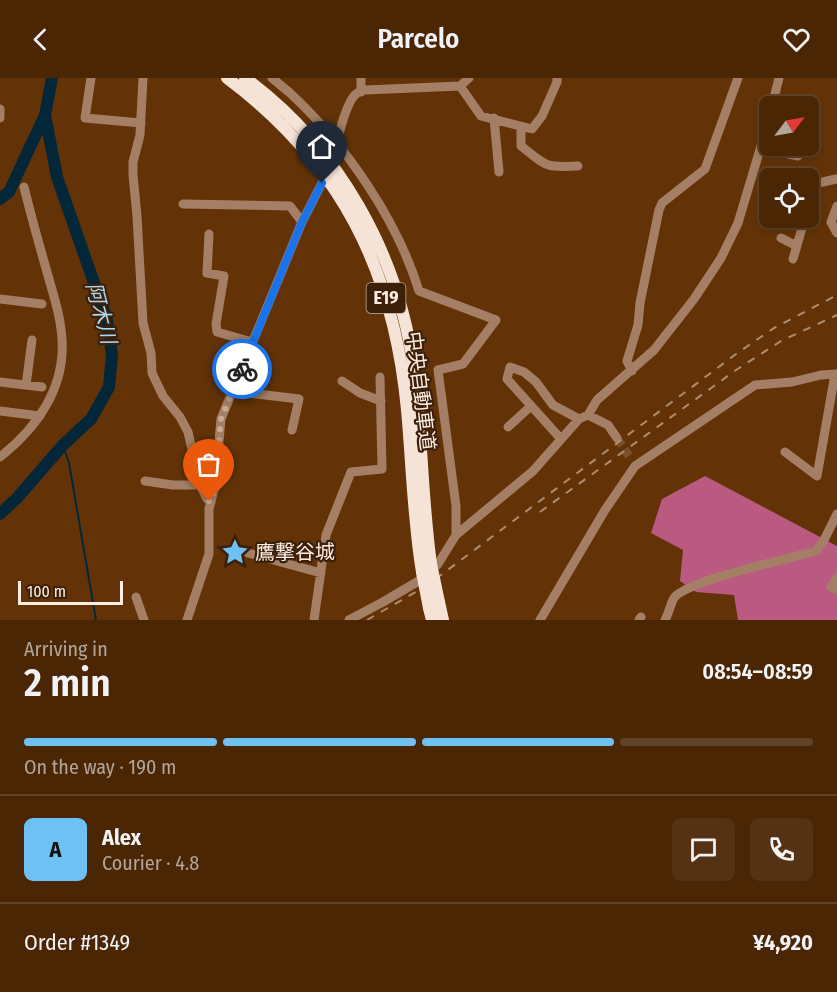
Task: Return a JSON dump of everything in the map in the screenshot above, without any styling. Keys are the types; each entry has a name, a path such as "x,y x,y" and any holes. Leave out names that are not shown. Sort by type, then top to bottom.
{"highway":[{"name":"中央自動車道","path":"227,78 270,113 321,169 357,226 375,266 388,302 402,373 416,535 427,568"},
{"name":"中央自動車道","path":"245,78 290,117 336,169 374,232 397,291 413,368 427,534 427,568 433,610 443,620"}],"street":[{"path":"91,78 85,118 141,123"},
{"path":"144,78 141,123 133,162 142,322 151,353 152,373 162,396 180,417 188,432 200,485 211,502"},
{"path":"272,78 291,93 336,142 386,214 412,270 418,291 496,320 463,364 438,370 456,506 456,535"},
{"path":"362,78 362,92"},
{"path":"335,155 336,142 351,100 357,93 460,86 469,78"},
{"path":"460,86 481,116 532,129 542,116 557,82 556,78"},
{"path":"632,371 627,361 638,325 658,210 662,203 705,169 738,78"},
{"path":"774,96 779,78"},
{"path":"0,109 0,118"},
{"path":"494,118 499,172"},
{"path":"522,127 521,146 545,165 578,166"},
{"path":"349,620 417,582 438,564 456,535 533,471 597,400 654,350 721,258 738,223 759,155"},
{"path":"819,183 837,180"},
{"path":"187,620 209,554 211,502 215,486 221,419 302,222 322,183"},
{"path":"0,457 18,443 40,416 55,390 62,360 62,337 56,306 24,188"},
{"path":"183,204 290,206 302,222"},
{"path":"837,206 831,222 837,233"},
{"path":"793,259 802,228"},
{"path":"209,234 207,273 224,276 216,324 217,332 252,342"},
{"path":"781,238 797,246"},
{"path":"0,298 42,304"},
{"path":"26,386 32,340"},
{"path":"561,439 507,379 510,367 524,372 536,382 553,405 608,425 617,438"},
{"path":"540,620 594,528 635,466 755,385 792,382 836,374 834,396 817,476 785,452"},
{"path":"314,620 326,535 351,472 382,470 380,377"},
{"path":"342,381 360,393 381,401"},
{"path":"0,382 42,387"},
{"path":"232,392 299,399 292,430"},
{"path":"508,427 531,406"},
{"path":"0,411 40,416"},
{"path":"825,435 837,436"},
{"path":"629,456 635,466"},
{"path":"145,481 173,485 200,485"},
{"path":"665,620 674,597 689,588 716,578 816,551 833,532 837,514"},
{"path":"248,553 321,573"},
{"path":"837,578 831,587 837,590"},
{"path":"136,597 144,620"}],"shaded area":[{"path":"705,476 837,546 837,620 738,620 734,595 696,592 680,581 683,550 651,533 662,499"}],"waterway":[{"name":"阿木川","path":"0,514 63,445 91,419 109,387 112,355 107,320 57,177 45,115 52,78"},
{"path":"0,199 9,192 45,115"},
{"path":"63,445 69,463 96,620"}],"tunnel":[{"path":"617,438 629,456"}],"railway":[{"path":"367,620 441,575 736,354 774,328 837,295"},
{"path":"540,512 736,370 781,341 837,315"}],"way so far":[{"path":"209,501 211,502 215,486 221,419 242,369"}],"place":[{"name":"鷹撃谷城","path":"235,552"}],"route":[{"path":"242,369 302,222 322,183"}]}
